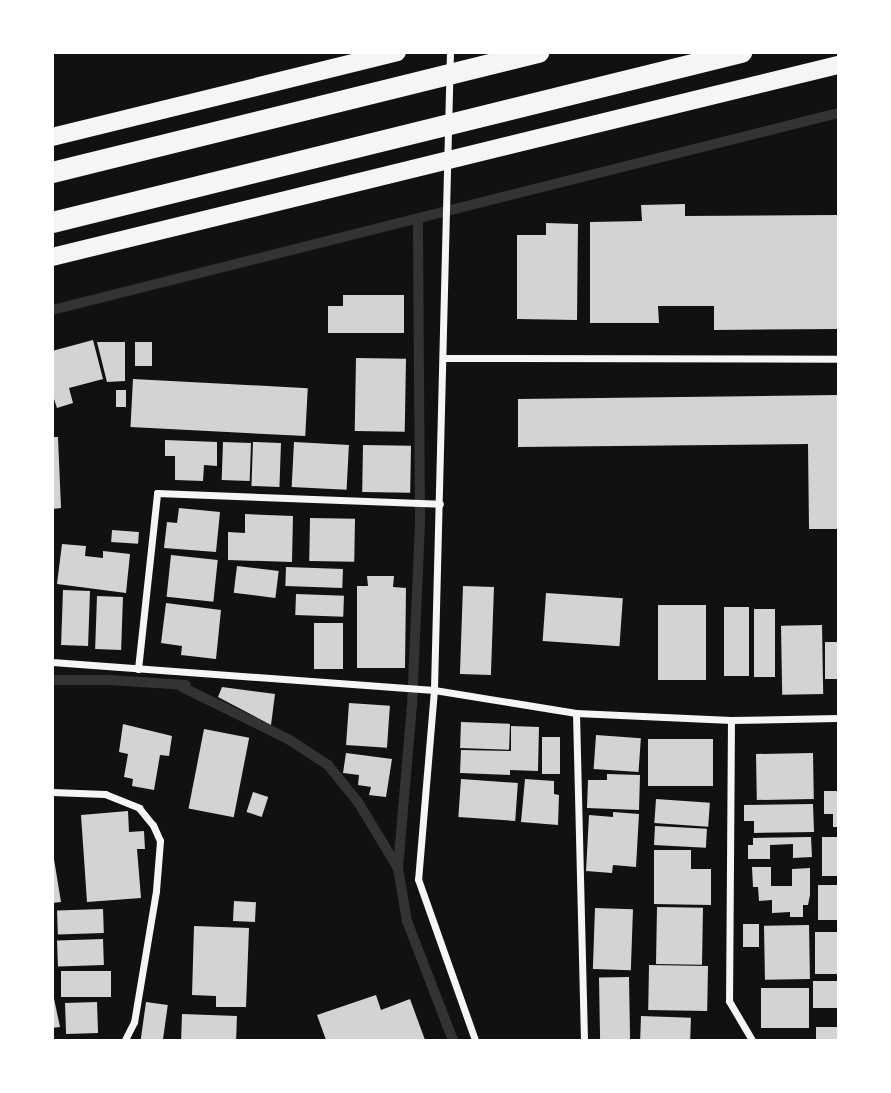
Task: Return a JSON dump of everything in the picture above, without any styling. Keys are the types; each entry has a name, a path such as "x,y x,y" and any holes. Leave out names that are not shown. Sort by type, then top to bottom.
{"highway":[{"path":"52,172 538,52"},
{"path":"52,222 741,52"}],"main road":[{"path":"52,137 397,52"},
{"path":"52,257 838,65"}],"street":[{"path":"450,52 434,690 418,879 475,1041"},
{"path":"444,358 838,359"},
{"path":"138,669 157,493 440,504"},
{"path":"52,662 434,690 576,713 731,720 838,718"},
{"path":"576,713 584,1041"},
{"path":"731,720 729,1000 752,1041"},
{"path":"52,792 105,794 139,808 153,825 160,841 156,891 136,1009 125,1041"}],"building":[{"path":"685,204 685,216 838,215 838,329 714,330 714,306 658,306 659,323 590,323 590,222 642,221 641,205"},
{"path":"546,223 578,224 577,320 517,319 517,235 546,235"},
{"path":"343,295 404,295 404,333 328,333 328,306 343,306"},
{"path":"93,340 103,379 69,388 73,403 57,408 52,393 52,351"},
{"path":"97,342 125,342 125,381 107,382"},
{"path":"135,342 152,342 152,366 135,366"},
{"path":"356,358 406,359 405,432 355,431"},
{"path":"133,379 308,388 305,436 130,427"},
{"path":"116,390 126,390 126,407 116,407"},
{"path":"838,395 838,529 809,529 808,444 518,447 518,399"},
{"path":"52,437 58,437 61,508 52,509"},
{"path":"165,440 217,442 217,466 204,465 203,481 175,480 175,456 165,456"},
{"path":"223,442 251,443 250,481 222,480"},
{"path":"253,442 281,443 279,487 251,486"},
{"path":"294,442 349,445 347,490 292,487"},
{"path":"363,445 411,446 410,493 362,492"},
{"path":"179,508 220,512 216,552 164,548 167,522 177,523"},
{"path":"245,514 293,516 292,562 228,560 228,532 245,533"},
{"path":"310,518 355,519 354,562 309,561"},
{"path":"112,530 139,532 138,544 111,542"},
{"path":"62,544 86,546 85,556 103,558 103,551 130,554 126,593 57,584"},
{"path":"171,555 218,560 213,602 167,597"},
{"path":"237,566 279,571 275,598 234,593"},
{"path":"286,567 343,569 342,588 285,586"},
{"path":"367,576 394,576 393,587 406,588 405,668 357,668 357,586 368,586"},
{"path":"463,586 494,587 491,675 460,674"},
{"path":"63,590 90,591 88,646 61,645"},
{"path":"546,593 623,598 619,646 543,641"},
{"path":"296,594 344,596 343,617 295,615"},
{"path":"97,596 123,597 121,650 95,649"},
{"path":"166,603 221,610 216,659 181,655 182,646 161,643"},
{"path":"658,605 706,605 706,680 658,680"},
{"path":"724,607 749,607 749,676 724,676"},
{"path":"754,609 775,609 775,677 754,677"},
{"path":"314,623 343,623 343,669 314,669"},
{"path":"822,625 823,694 782,695 781,626"},
{"path":"825,642 838,642 838,679 825,679"},
{"path":"222,687 275,694 271,725 218,697"},
{"path":"349,703 390,706 387,748 346,745"},
{"path":"461,722 510,724 509,750 460,748"},
{"path":"123,724 172,736 169,756 160,755 154,790 132,786 133,779 124,777 128,754 119,752"},
{"path":"511,726 539,727 538,771 510,770 510,775 460,773 461,750 511,751"},
{"path":"204,729 249,738 234,817 189,809"},
{"path":"596,735 641,738 639,772 594,769"},
{"path":"542,737 560,737 560,774 542,774"},
{"path":"648,739 713,739 713,786 648,786"},
{"path":"346,753 392,759 386,797 369,795 371,787 358,785 359,775 343,773"},
{"path":"813,753 814,799 757,800 756,754"},
{"path":"607,774 640,775 639,810 587,808 588,780 607,780"},
{"path":"461,779 518,783 515,821 458,817"},
{"path":"525,779 554,781 554,794 559,795 558,825 521,822"},
{"path":"824,791 838,791 838,827 833,827 833,814 824,814"},
{"path":"253,792 268,797 262,817 247,812"},
{"path":"656,799 710,803 708,827 654,823"},
{"path":"813,804 814,832 754,833 754,821 744,821 744,805"},
{"path":"128,811 129,832 144,831 145,849 137,849 141,898 87,902 81,815"},
{"path":"613,812 639,814 636,867 613,865 612,873 586,871 589,815 613,817"},
{"path":"655,826 707,829 706,848 654,845"},
{"path":"811,837 812,857 793,858 793,844 770,845 770,859 748,859 748,845 753,845 753,838"},
{"path":"822,837 838,837 838,876 822,876"},
{"path":"52,847 61,902 52,903"},
{"path":"654,850 691,850 691,869 711,869 711,905 654,904"},
{"path":"752,867 771,867 771,886 792,886 792,869 810,868 810,895 808,905 803,905 803,917 790,917 790,912 772,913 772,900 759,901 758,887 753,887"},
{"path":"818,885 838,885 838,920 818,920"},
{"path":"234,901 256,902 255,922 233,921"},
{"path":"657,907 703,908 702,965 656,964"},
{"path":"595,908 633,909 631,970 593,969"},
{"path":"103,909 104,933 58,935 57,911"},
{"path":"743,924 759,924 759,947 743,947"},
{"path":"809,925 810,979 765,980 764,926"},
{"path":"194,926 249,928 246,1007 216,1007 216,996 192,995"},
{"path":"815,932 838,932 838,974 815,974"},
{"path":"103,939 104,965 58,967 57,941"},
{"path":"649,965 708,966 707,1011 648,1010"},
{"path":"61,971 111,971 111,997 61,997"},
{"path":"629,977 630,1040 600,1040 599,978"},
{"path":"813,981 838,981 838,1008 813,1008"},
{"path":"761,988 809,988 809,1028 761,1028"},
{"path":"52,989 60,1027 52,1028"},
{"path":"376,995 381,1010 410,999 425,1040 326,1040 317,1015"},
{"path":"97,1002 98,1033 66,1034 65,1003"},
{"path":"146,1002 168,1005 163,1040 141,1040"},
{"path":"182,1014 237,1016 236,1040 181,1040"},
{"path":"641,1016 691,1018 690,1040 640,1040"},
{"path":"816,1027 838,1027 838,1040 816,1040"}],"waterway":[{"path":"52,310 838,113"},
{"path":"398,868 412,706 420,520 418,219"},
{"path":"52,680 110,680 186,685"},
{"path":"182,687 288,739 328,765 358,802 398,868 407,921 453,1040"}]}
